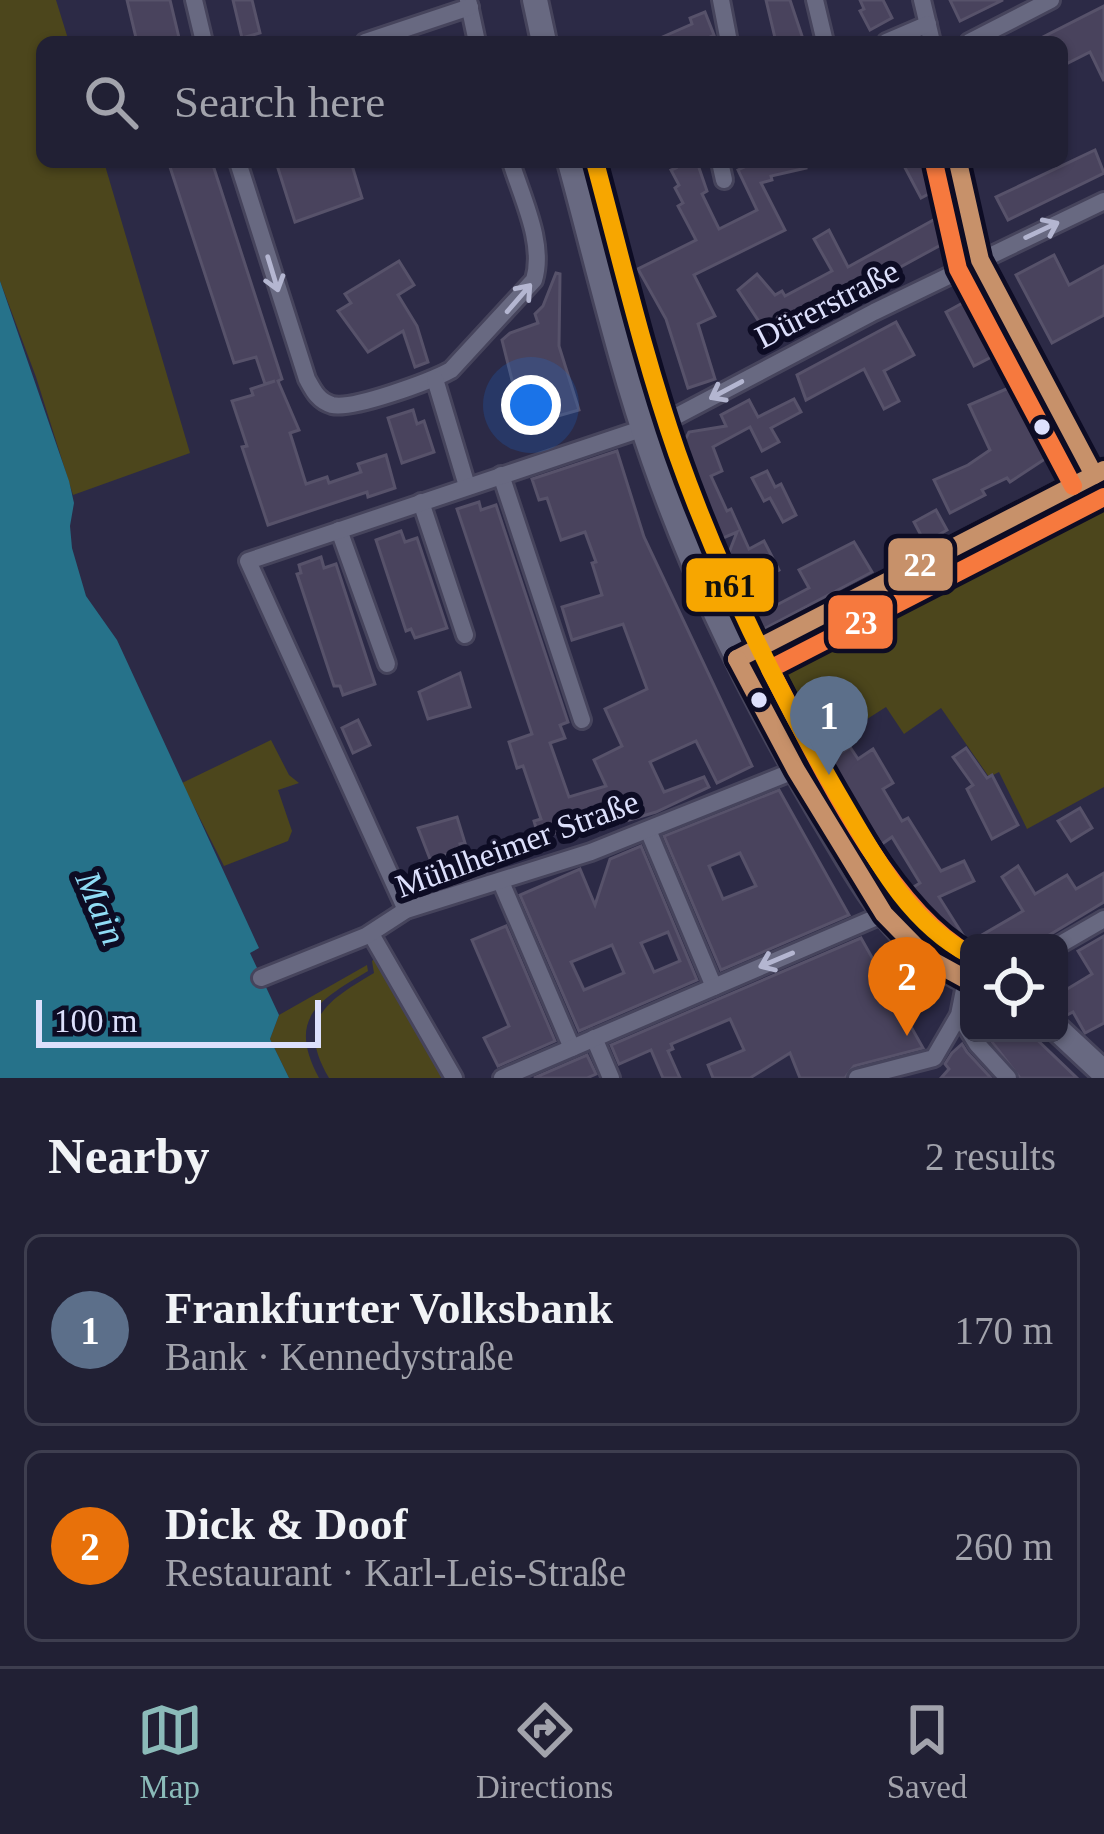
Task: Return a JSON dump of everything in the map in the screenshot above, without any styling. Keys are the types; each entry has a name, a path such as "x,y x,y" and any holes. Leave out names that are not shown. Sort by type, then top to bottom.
{"main road":[{"path":"536,0 543,36"},
{"path":"572,168 643,428 694,566 737,659 796,770 884,914 915,949 960,977"},
{"path":"1068,1039 1104,1072"}],"street":[{"path":"194,0 203,36"},
{"path":"721,0 729,36"},
{"path":"815,0 824,36"},
{"path":"922,0 930,33"},
{"path":"981,36 1051,0"},
{"path":"381,36 469,3 476,36"},
{"path":"240,168 298,357 317,397 339,406 435,379 451,370 534,280 536,247 513,168"},
{"path":"737,659 1099,472 980,260 959,168"},
{"name":"Dürerstraße","path":"406,910 248,561 670,419 1104,201"},
{"path":"435,379 467,486"},
{"path":"501,475 582,720"},
{"path":"422,502 464,635"},
{"path":"340,530 387,664"},
{"name":"Mühlheimer Straße","path":"261,978 371,934 406,910 648,830 796,770"},
{"path":"648,830 714,987"},
{"path":"501,882 572,1048"},
{"path":"502,1078 884,914"},
{"path":"1068,941 1104,919"},
{"path":"371,934 454,1078"},
{"path":"857,1078 934,1058 960,1011"},
{"path":"959,1015 977,1045 1008,1078"},
{"path":"594,1038 611,1078"}],"shaded area":[{"path":"0,0 56,0 67,36 36,36 36,168 106,168 190,453 73,495 0,281"},
{"path":"1104,487 1104,787 1027,829 999,772 989,777 941,708 904,734 886,707 809,756 767,675 781,659 1063,506 1074,504 1081,515 1102,504 1096,491"},
{"path":"271,740 289,775 299,783 278,790 292,831 288,841 224,866 182,783"},
{"path":"378,955 448,1078 329,1078 315,1041 321,1014 342,993 374,973 372,961"},
{"path":"367,965 368,971 323,1002 307,1025 306,1040 319,1078 289,1078 270,1039 279,1015"}],"water":[{"name":"Main","path":"0,281 69,481 74,503 72,548 86,596 117,640 259,948 250,953 279,1015 270,1039 289,1078 0,1078"}],"building":[{"path":"127,0 170,0 179,36 136,36"},
{"path":"233,0 252,0 260,33 242,36"},
{"path":"766,0 790,0 802,36 775,36"},
{"path":"860,0 883,0 892,18 870,30"},
{"path":"950,0 1003,0 960,21"},
{"path":"1104,6 1104,81 1090,52 1068,63 1068,36 1045,36"},
{"path":"705,12 714,35 665,36 692,24 690,18"},
{"path":"1095,150 1104,173 1008,220 996,197 1057,168 1068,168 1068,163"},
{"path":"170,168 214,168 282,379 278,381 299,430 290,433 306,484 327,477 329,483 361,472 358,464 386,455 395,488 368,497 367,492 268,525 232,401 275,381 265,384 256,357 234,363"},
{"path":"278,168 353,168 362,198 295,222"},
{"path":"699,168 707,191 702,194 719,229 757,210 738,170 806,168 761,183 785,230 694,275 715,316 698,324 715,379 688,388 666,319 638,269 696,240 678,206 683,203 671,170"},
{"path":"905,168 929,168 938,189 921,198"},
{"path":"937,218 948,241 853,293 856,298 801,328 798,322 770,338 738,290 757,274 775,295 782,291 785,296 832,271 814,239 829,230 848,267"},
{"path":"1054,255 1069,285 1104,266 1104,315 1052,343 1016,275"},
{"path":"399,261 414,285 398,295 417,326 428,362 415,367 403,331 368,352 338,311 351,303 345,294"},
{"path":"556,273 560,274 559,346 579,410 537,422 524,380 513,384 502,340 538,323 535,314"},
{"path":"968,300 997,354 974,366 946,312"},
{"path":"896,322 914,355 884,371 899,401 884,409 864,369 806,400 797,375"},
{"path":"1018,384 1054,453 1010,482 1007,478 982,490 985,495 950,513 934,480 990,450 969,405"},
{"path":"794,399 801,412 771,428 779,442 762,451 750,427 713,447 722,471 711,476 727,511 731,509 749,549 764,541 779,570 756,582 769,609 809,588 799,570 854,542 872,572 756,633 725,563 737,532 716,541 680,450 689,432 726,426 721,415 749,400 758,417"},
{"path":"413,410 417,424 424,421 434,452 402,463 388,418"},
{"path":"617,451 644,537 752,766 717,783 696,741 650,762 664,792 704,777 709,787 656,812 616,824 608,805 575,815 578,826 539,838 534,821 541,819 523,766 517,768 509,742 532,734 457,509 479,502 481,510 496,505 568,722 560,725 565,738 550,743 569,797 606,786 594,760 622,746 605,709 647,689 623,624 572,640 562,607 602,595 592,563 596,562 585,532 561,540 547,498 539,500 532,479"},
{"path":"767,471 775,487 781,484 796,515 783,522 752,478"},
{"path":"936,510 947,530 925,543 914,522"},
{"path":"401,531 405,542 417,538 447,628 415,638 411,629 406,631 376,540"},
{"path":"321,557 324,568 336,564 375,684 343,695 340,686 334,686 297,574 301,573 299,565"},
{"path":"460,673 470,707 428,719 419,692"},
{"path":"358,720 370,745 353,753 342,728"},
{"path":"850,747 858,759 873,749 893,783 883,789 902,821 908,818 941,871 964,861 974,881 939,897 962,934 960,953 938,941 907,891 920,883 892,837 879,846 844,790 832,792 817,768"},
{"path":"966,748 987,778 992,775 1018,825 992,839 967,789 973,785 953,757"},
{"path":"779,790 849,915 721,970 664,836","holes":["740,853 756,886 723,899 709,866"]},
{"path":"1080,808 1092,828 1071,841 1058,821"},
{"path":"457,817 465,843 460,844 462,850 430,859 418,828"},
{"path":"641,846 697,980 579,1031 520,895 580,869 595,905 610,859","holes":["668,932 680,961 654,972 641,943","612,945 624,973 584,990 571,962"]},
{"path":"1018,866 1035,894 1067,875 1076,889 1104,873 1104,902 1051,934 983,934 1023,911 1002,877"},
{"path":"506,926 555,1041 498,1066 484,1038 509,1026 472,940"},
{"path":"1104,936 1104,1023 1085,1033 1073,1012 1068,1014 1068,989 1092,974 1078,951"},
{"path":"861,938 923,1048 854,1066 845,1078 800,1078 790,1053 750,1078 713,1078 708,1065 744,1050 730,1019 671,1044 673,1049 668,1051 680,1078 663,1078 651,1050 619,1064 611,1045"},
{"path":"992,1042 1039,1042 1077,1078 1020,1078"},
{"path":"962,1044 991,1078 941,1078 949,1069 945,1064"},
{"path":"587,1055 596,1074 587,1078 534,1078"}],"transit line":[{"name":"n61","path":"597,168 665,417 693,497 749,627 878,861 909,904 960,948"},
{"name":"23","path":"935,168 958,269 1073,486"},
{"name":"22","path":"959,168 980,260 1094,475"},
{"name":"22","path":"737,659 1104,470"},
{"name":"23","path":"960,948 938,932 881,866 770,669 1104,497"},
{"name":"22","path":"737,659 796,770 884,914 927,958 960,976"}],"place":[{"name":"Frankfurter Volksbank","path":"829,775"},
{"name":"Dick & Doof","path":"907,1036"}]}
